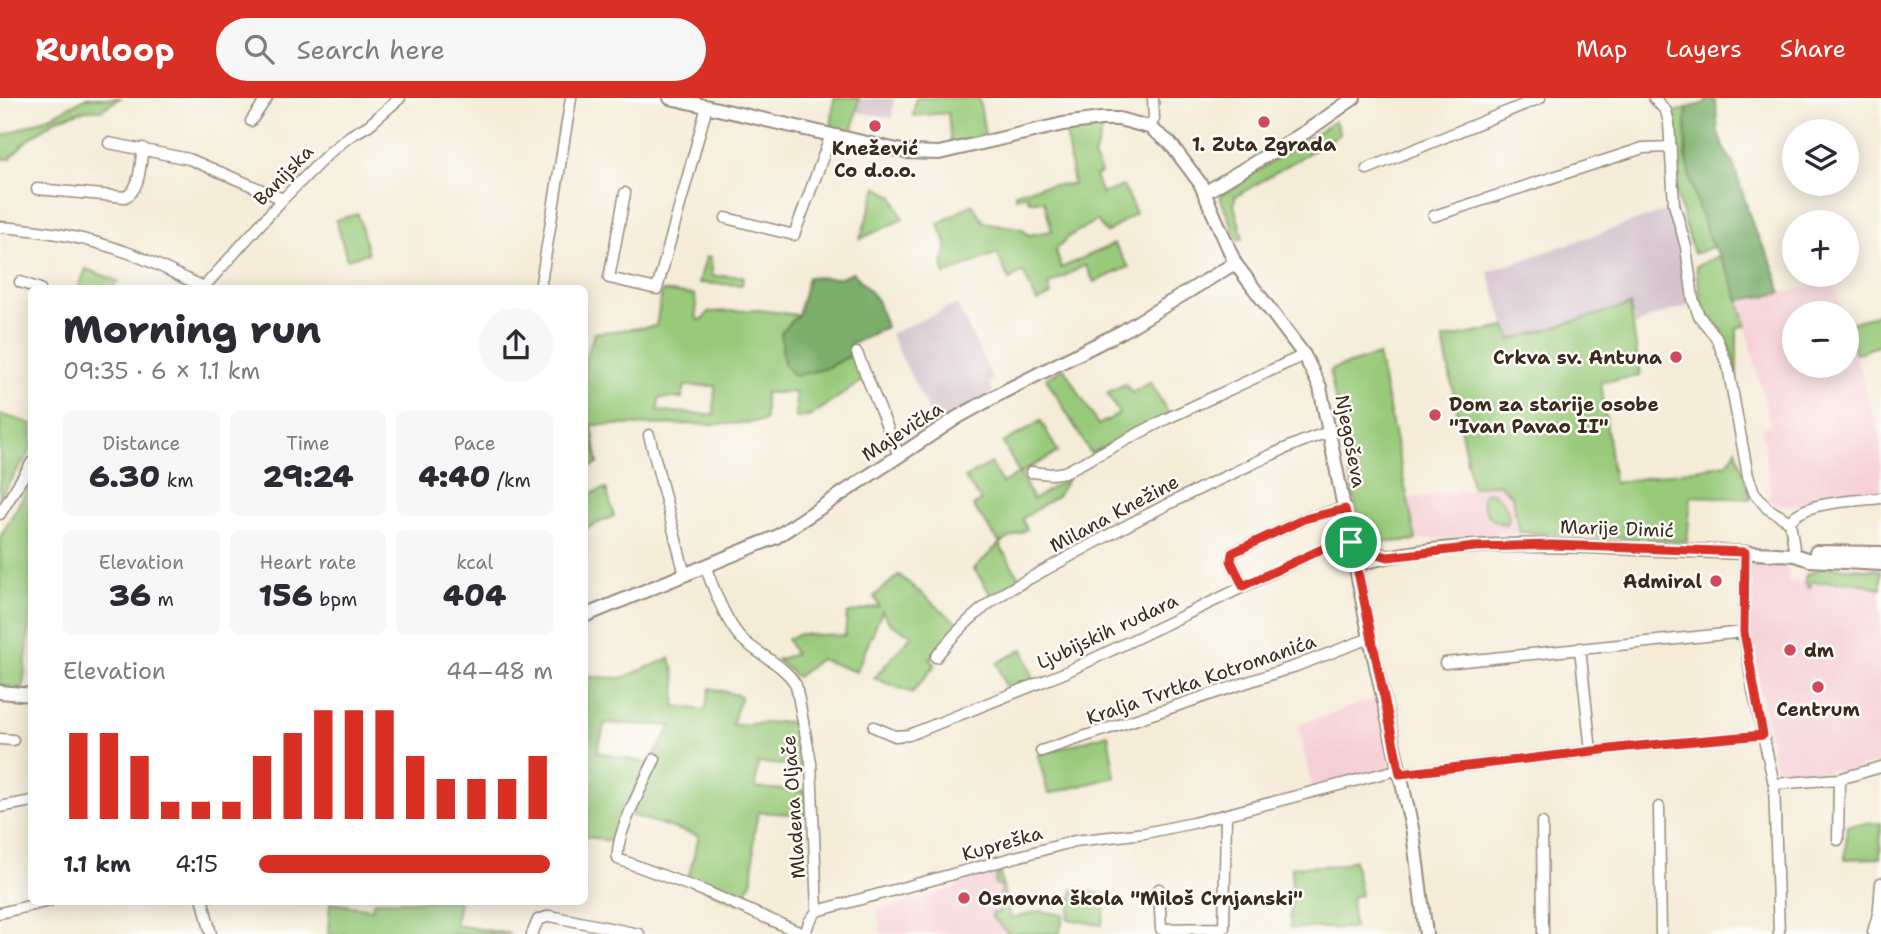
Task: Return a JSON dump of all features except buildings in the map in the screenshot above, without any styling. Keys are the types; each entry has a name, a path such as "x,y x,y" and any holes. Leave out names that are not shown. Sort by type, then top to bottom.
{"street":[{"path":"251,121 267,98"},
{"name":"Banijska","path":"206,285 283,199 339,144 369,125 400,98"},
{"path":"541,285 571,98"},
{"path":"670,98 887,149 939,153 1083,121 1119,119 1149,127 1154,119 1153,98"},
{"path":"1206,192 1307,131 1354,98"},
{"path":"1367,169 1539,98"},
{"path":"1654,98 1666,111 1674,204 1686,247 1693,299 1699,316 1716,337 1728,367 1748,476 1754,492 1767,508 1790,522"},
{"path":"625,193 610,278 657,289 707,106"},
{"name":"Njegoševa","path":"1149,127 1170,144 1206,192 1235,263 1304,355 1320,387 1370,638 1413,832 1426,934"},
{"path":"726,218 794,235 831,135"},
{"path":"109,143 190,159 283,199"},
{"path":"1434,216 1643,148 1671,147"},
{"path":"37,189 125,197 132,193 136,185 143,148"},
{"path":"0,227 58,234 106,245 197,285"},
{"name":"Majevička","path":"588,614 776,537 979,405 1123,331 1235,263"},
{"path":"20,282 29,285"},
{"path":"857,354 899,456"},
{"path":"1031,472 1065,472 1186,410 1304,355"},
{"name":"Milana Knežine","path":"936,657 961,627 1007,591 1199,488 1329,432"},
{"path":"649,435 685,575"},
{"path":"0,514 28,469"},
{"path":"1790,522 1802,510 1881,498"},
{"path":"1243,586 1231,561 1232,553 1304,519 1345,509"},
{"path":"1790,522 1795,555"},
{"path":"1351,542 1369,552 1388,557"},
{"name":"Ljubijskih rudara","path":"874,727 895,736 909,735 1064,673 1322,549 1351,542"},
{"name":"Marije Dimić","path":"1356,565 1388,557 1475,547 1551,545 1745,552 1795,555 1810,560 1881,564"},
{"path":"1745,552 1744,632 1774,784 1779,934"},
{"name":"Marije Dimić","path":"1795,555 1807,552 1881,553"},
{"name":"Mladena Oljače","path":"706,568 731,624 740,636 789,674 796,685 811,763 817,911"},
{"path":"1634,631 1636,643"},
{"path":"1445,663 1744,632"},
{"name":"Kralja Tvrtka Kotromanića","path":"1041,751 1270,675 1370,638"},
{"path":"1580,648 1591,751"},
{"path":"0,692 28,695"},
{"name":"Kupreška","path":"817,911 1075,841 1145,833 1226,816 1400,772 1763,735"},
{"path":"0,739 13,740"},
{"path":"655,759 629,814 618,845 618,859 707,892 804,934 817,911"},
{"path":"1774,784 1839,779 1881,767"},
{"path":"1838,840 1839,779"},
{"path":"0,807 28,802"},
{"path":"1659,807 1661,934"},
{"path":"1158,889 1161,929 1224,928 1226,816"},
{"path":"1542,823 1543,934"},
{"path":"1879,924 1881,883"},
{"path":"0,913 33,905"},
{"path":"203,905 211,934"},
{"path":"532,934 538,920 550,916 639,934"}],"shaded area":[{"path":"859,98 894,98 892,118 856,112"},
{"path":"1670,209 1682,250 1690,305 1649,318 1635,326 1630,305 1510,340 1488,272"},
{"path":"1812,287 1835,287 1839,301 1782,301 1782,378 1859,378 1859,367 1881,439 1881,493 1790,505 1774,504 1767,500 1770,491 1762,428 1770,424 1739,300"},
{"path":"957,304 993,379 989,382 993,392 936,426 890,334"},
{"path":"1498,484 1512,496 1519,532 1416,540 1407,499"},
{"path":"1758,559 1783,563 1787,568 1789,581 1801,581 1806,571 1826,564 1881,567 1881,761 1878,763 1840,773 1834,769 1828,770 1823,776 1786,779 1776,771 1748,632 1749,566"},
{"path":"1379,697 1392,764 1312,787 1298,725"},
{"name":"Osnovna škola \"Miloš Crnjanski\"","path":"999,870 1010,917 1040,911 1064,915 1059,934 881,934 877,910 957,888 956,881 959,878"}],"green space":[{"path":"85,98 120,98 101,110 86,110 57,119 25,142 10,159 0,159 0,137 52,116"},
{"path":"834,98 859,98 852,135 831,131"},
{"path":"916,98 979,98 985,135 951,144 948,113 913,116"},
{"path":"1706,98 1716,102 1718,132 1723,147 1733,163 1754,229 1770,259 1782,293 1739,300 1728,272 1708,237 1690,179 1686,138 1687,108 1705,103"},
{"path":"1687,108 1685,154 1713,247 1694,254 1676,194 1672,113"},
{"path":"1335,121 1340,134 1235,197 1234,205 1243,238 1238,241 1220,197 1223,193"},
{"path":"1103,126 1094,157 1101,173 1095,176 1102,194 1123,186 1136,213 1106,233 1097,220 1068,237 1056,250 1061,268 1114,244 1129,267 1094,282 1085,265 1048,285 1051,295 1037,302 1023,272 1009,280 997,253 945,275 943,266 946,243 938,224 972,204 984,222 1023,229 1028,235 1052,231 1044,201 1029,201 1027,195 1016,198 1015,193 1041,186 1073,184 1066,131"},
{"path":"877,187 893,196 903,219 860,239"},
{"path":"358,214 368,253 347,259 336,220"},
{"path":"1721,255 1731,275 1746,325 1737,328 1737,380 1731,351 1722,330 1702,308 1696,266"},
{"path":"706,257 711,257 712,276 743,276 742,285 699,283"},
{"path":"86,269 118,281 115,285 80,285"},
{"path":"853,272 877,300 886,327 850,345 854,354 824,369 795,376 784,365 781,333 798,315 808,277 839,278"},
{"path":"662,291 695,295 697,320 704,319 708,312 759,310 798,315 781,333 784,365 794,376 824,369 854,354 865,379 809,417 796,418 795,392 765,393 765,421 730,424 592,425 598,464 588,467 588,350 595,333 656,326","holes":["685,386 715,386 714,415 658,411 659,398 682,398"]},
{"path":"1630,305 1640,376 1601,382 1614,483 1727,464 1736,449 1751,499 1691,496 1687,542 1519,532 1512,495 1498,484 1472,487 1443,339 1506,327 1511,340"},
{"path":"1881,313 1881,345 1859,353 1859,321"},
{"path":"1378,355 1416,540 1375,543 1366,538 1358,518 1330,372"},
{"path":"1064,368 1098,425 1119,414 1107,393 1125,384 1132,393 1150,382 1169,414 1091,454 1046,378"},
{"path":"0,414 28,423 28,455 0,497"},
{"path":"1041,421 1058,452 1020,473 1033,500 1069,477 1058,495 1022,519 1027,529 1000,543 973,506 981,501 965,478 991,463 1002,483 1019,473 1003,443"},
{"path":"28,488 28,640 23,689 0,685 0,537"},
{"path":"606,488 614,516 588,528 588,495"},
{"path":"1486,492 1495,495 1505,505 1509,520 1506,524 1492,519 1486,511 1482,497"},
{"path":"999,544 1020,579 992,596 974,569"},
{"path":"1826,567 1881,570 1881,589 1864,584 1838,582 1811,582 1810,588 1808,587 1805,582 1806,575"},
{"path":"899,575 960,625 930,659 935,665 912,693 874,678 912,635 890,624 882,611 856,672 820,659 797,677 777,660 795,654 787,639 800,634 845,636 847,614 879,606 874,596"},
{"path":"1023,649 1034,680 1007,691 997,663"},
{"path":"670,658 676,679 675,706 705,710 710,688 741,696 732,725 799,721 808,767 758,763 755,788 808,791 809,815 758,812 754,833 753,878 740,904 687,882 699,836 631,815 653,757 672,726 605,723 597,752 650,764 614,842 588,837 588,677 622,678"},
{"path":"1108,734 1115,777 1048,794 1038,755"},
{"path":"1881,823 1880,858 1845,859 1847,825"},
{"path":"1354,860 1361,895 1351,897 1354,928 1290,928 1292,867 1341,865"},
{"path":"997,870 1010,917 1040,911 1064,915 1059,934 1009,934 991,916 993,913 999,913 1001,886 995,884"},
{"path":"1073,889 1107,895 1102,925 1068,919"},
{"path":"330,905 372,909 373,905 458,905 455,925 511,934 328,934"}],"place":[{"name":"1. Zuta Zgrada","path":"1264,122"},
{"name":"Knežević Co d.o.o.","path":"875,126"},
{"name":"Crkva sv. Antuna","path":"1676,357"},
{"name":"Dom za starije osobe \"Ivan Pavao II\"","path":"1435,415"},
{"name":"Admiral","path":"1716,581"},
{"name":"dm","path":"1790,650"},
{"name":"Centrum","path":"1818,687"},
{"name":"Osnovna škola \"Miloš Crnjanski\"","path":"964,898"}],"route":[{"path":"1351,542 1322,549 1243,586 1231,561 1232,553 1304,519 1345,509 1351,542 1370,638 1400,774 1627,747 1763,735 1744,632 1745,552 1551,545 1475,547 1388,557 1369,552 1351,542"}]}
